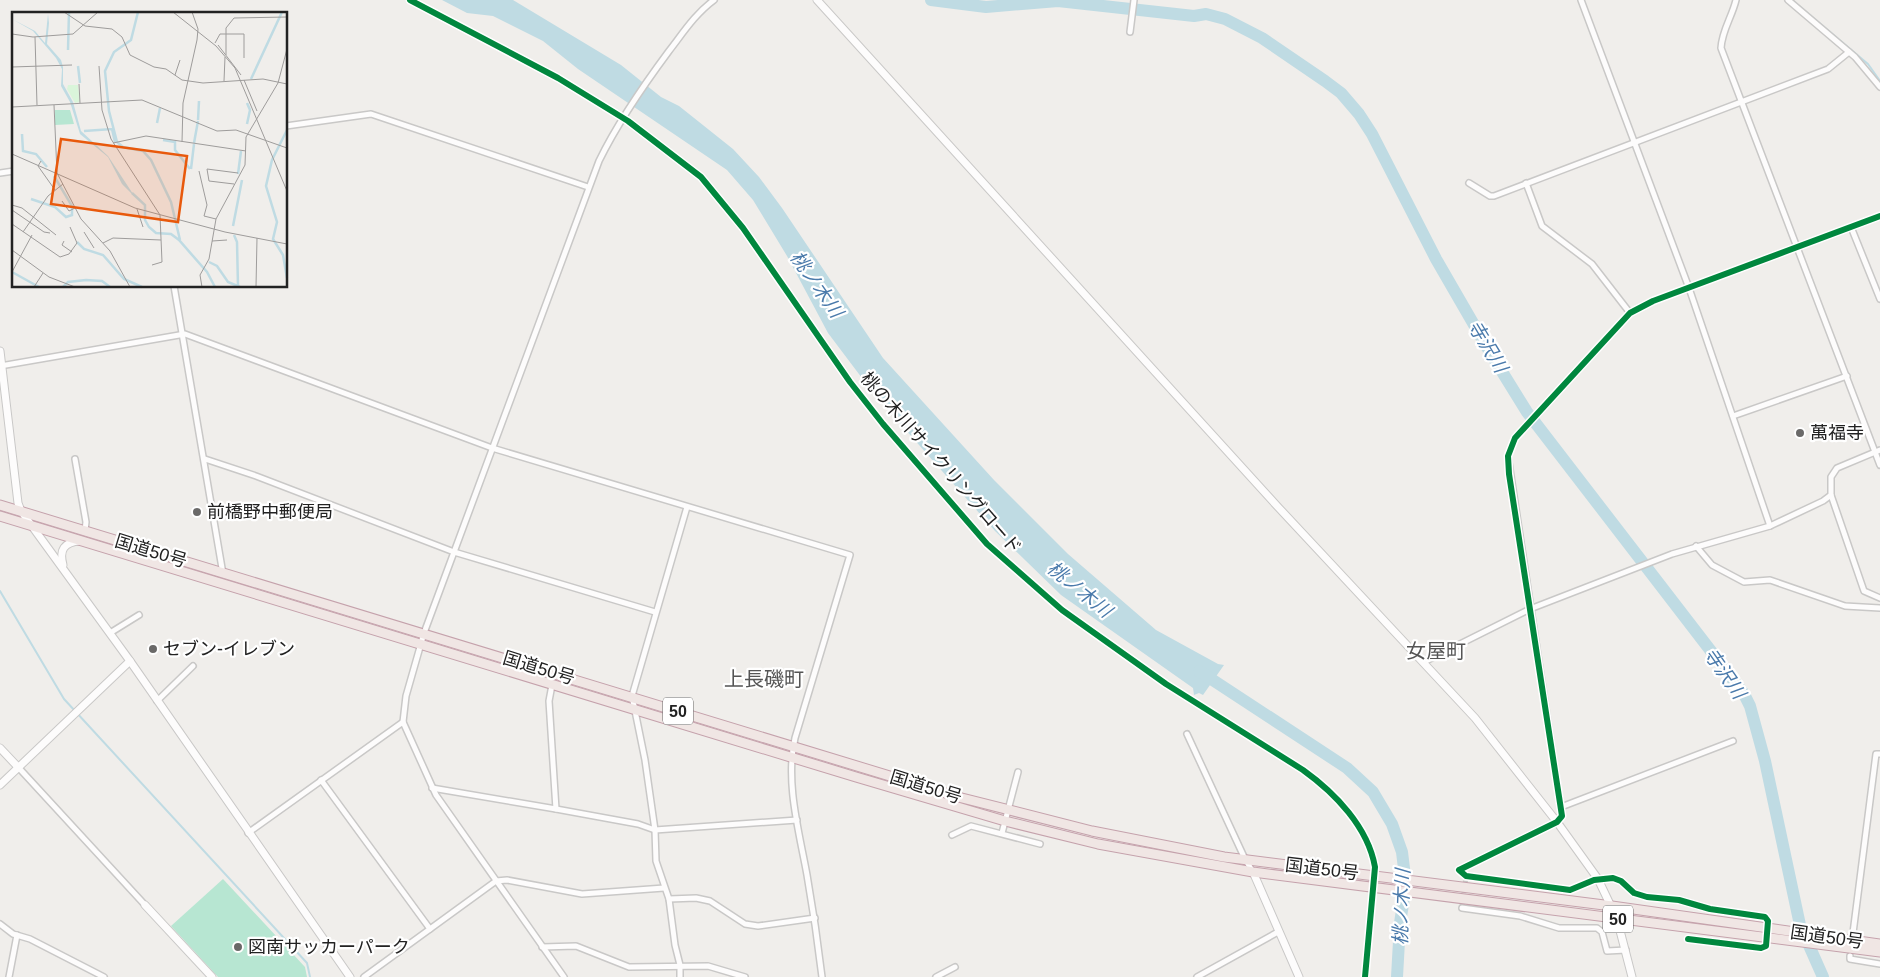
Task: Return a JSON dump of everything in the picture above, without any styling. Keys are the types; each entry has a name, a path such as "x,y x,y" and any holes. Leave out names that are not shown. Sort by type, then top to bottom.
{"highway":[{"name":"国道50号","path":"0,505 1008,811 1149,843 1245,859 1612,906 1880,944"},
{"name":"国道50号","path":"0,516 1005,821 1140,853 1254,872 1880,952"}],"street":[{"path":"564,977 432,788 403,722 406,696 424,633 588,187 617,126 686,27 714,0"},
{"path":"817,0 1278,507 1476,718 1557,822 1598,880 1617,919 1632,977"},
{"path":"1130,32 1134,0"},
{"path":"1581,0 1689,288 1770,526"},
{"path":"1736,0 1733,12 1723,32 1721,48 1847,376 1878,451 1880,466"},
{"path":"1788,0 1849,52 1880,87"},
{"path":"1469,183 1490,196 1828,69 1849,52"},
{"path":"288,126 371,114 588,187"},
{"path":"1526,183 1542,226 1592,264 1630,313"},
{"path":"1768,921 1764,917 1710,909 1679,900 1647,897 1634,893 1618,879 1598,880 1570,890 1466,876 1460,870 1557,822 1562,816 1508,460 1512,443 1521,431 1630,313 1653,301 1880,216"},
{"path":"1852,227 1880,299"},
{"path":"174,288 205,460 223,572 223,584"},
{"path":"1,366 182,334 492,448 850,556 791,757 797,820 815,918 822,977"},
{"path":"0,351 18,503 21,511 130,661 350,977"},
{"path":"1734,416 1847,376"},
{"path":"1878,451 1837,468 1832,477 1831,495 1864,591 1880,598"},
{"path":"76,459 86,522 84,530"},
{"path":"205,460 256,476 454,552 655,612"},
{"path":"1424,662 1530,609 1696,546 1770,526 1823,501 1831,495"},
{"path":"680,977 680,965 674,945 669,899 656,861 655,830 646,760 632,696 687,506"},
{"path":"64,568 62,554 64,547 67,543 80,541"},
{"path":"1696,546 1712,564 1744,582 1770,580 1845,606 1880,608"},
{"path":"110,633 139,615"},
{"path":"0,785 130,661"},
{"path":"157,700 193,666"},
{"path":"552,685 549,700 556,809"},
{"path":"248,833 403,722"},
{"path":"1187,734 1245,859 1254,872 1278,932 1299,977"},
{"path":"1562,808 1732,741"},
{"path":"0,748 212,977"},
{"path":"1854,933 1876,754 1880,754"},
{"path":"1002,833 1018,772"},
{"path":"321,780 430,929"},
{"path":"432,788 638,824 655,830 797,820"},
{"path":"952,835 971,826 1040,844"},
{"path":"364,977 496,881 507,880 582,894 664,888"},
{"path":"669,899 696,898 710,901 745,924 758,926 815,918"},
{"path":"1462,908 1520,916 1559,928 1592,927 1602,932 1607,952 1626,950"},
{"path":"0,924 17,935 30,939 104,977"},
{"path":"1197,977 1278,932"},
{"path":"9,977 17,935"},
{"path":"1688,939 1761,948 1766,946"},
{"path":"542,947 576,946 629,967 708,966 745,977"},
{"path":"1850,956 1850,959 1880,964"},
{"path":"936,977 955,967"}],"green space":[{"name":"図南サッカーパーク","path":"223,879 305,967 307,977 218,977 171,926"}],"water":[{"path":"442,0 513,0 621,65 661,97 679,106 733,149 759,177 782,208 883,358 994,480 1068,554 1156,630 1218,664 1224,665 1203,695 1199,693 1194,695 1193,688 1061,595 995,531 874,394 828,333 787,256 753,200 727,170 578,69 543,41 493,16 467,13"}],"waterway":[{"name":"寺沢川","path":"931,0 986,7 1058,1 1194,16 1206,14 1225,19 1262,38 1341,93 1359,114 1372,134 1436,259 1527,412 1744,694 1750,706 1765,761 1800,925 1823,977"},
{"path":"1792,0 1868,64 1880,81"},
{"path":"0,591 64,699 307,963 310,977"},
{"name":"桃ノ木川","path":"1199,671 1347,768 1373,792 1392,824 1402,852 1406,885 1400,923 1397,977"}],"tunnel":[{"path":"1462,908 1466,876"}],"cycle path":[{"name":"桃の木川サイクリングロード","path":"410,0 558,78 628,121 701,177 743,228 850,382 883,424 987,544 1062,610 1166,684 1303,770 1338,800 1358,825 1371,852 1375,867 1365,977"},
{"path":"1688,939 1761,948 1766,946 1768,921 1765,917 1710,909 1679,900 1647,897 1634,893 1621,881 1613,878 1594,880 1570,890 1466,876 1459,870 1557,822 1562,816 1509,474 1508,456 1515,438 1630,313 1653,301 1880,216"}],"place":[{"name":"萬福寺","path":"1800,433"},
{"name":"前橋野中郵便局","path":"197,512"},
{"name":"セブン-イレブン","path":"153,649"},
{"name":"図南サッカーパーク","path":"238,947"}],"district":[{"name":"女屋町","path":"1436,651"},
{"name":"上長磯町","path":"764,679"}]}
